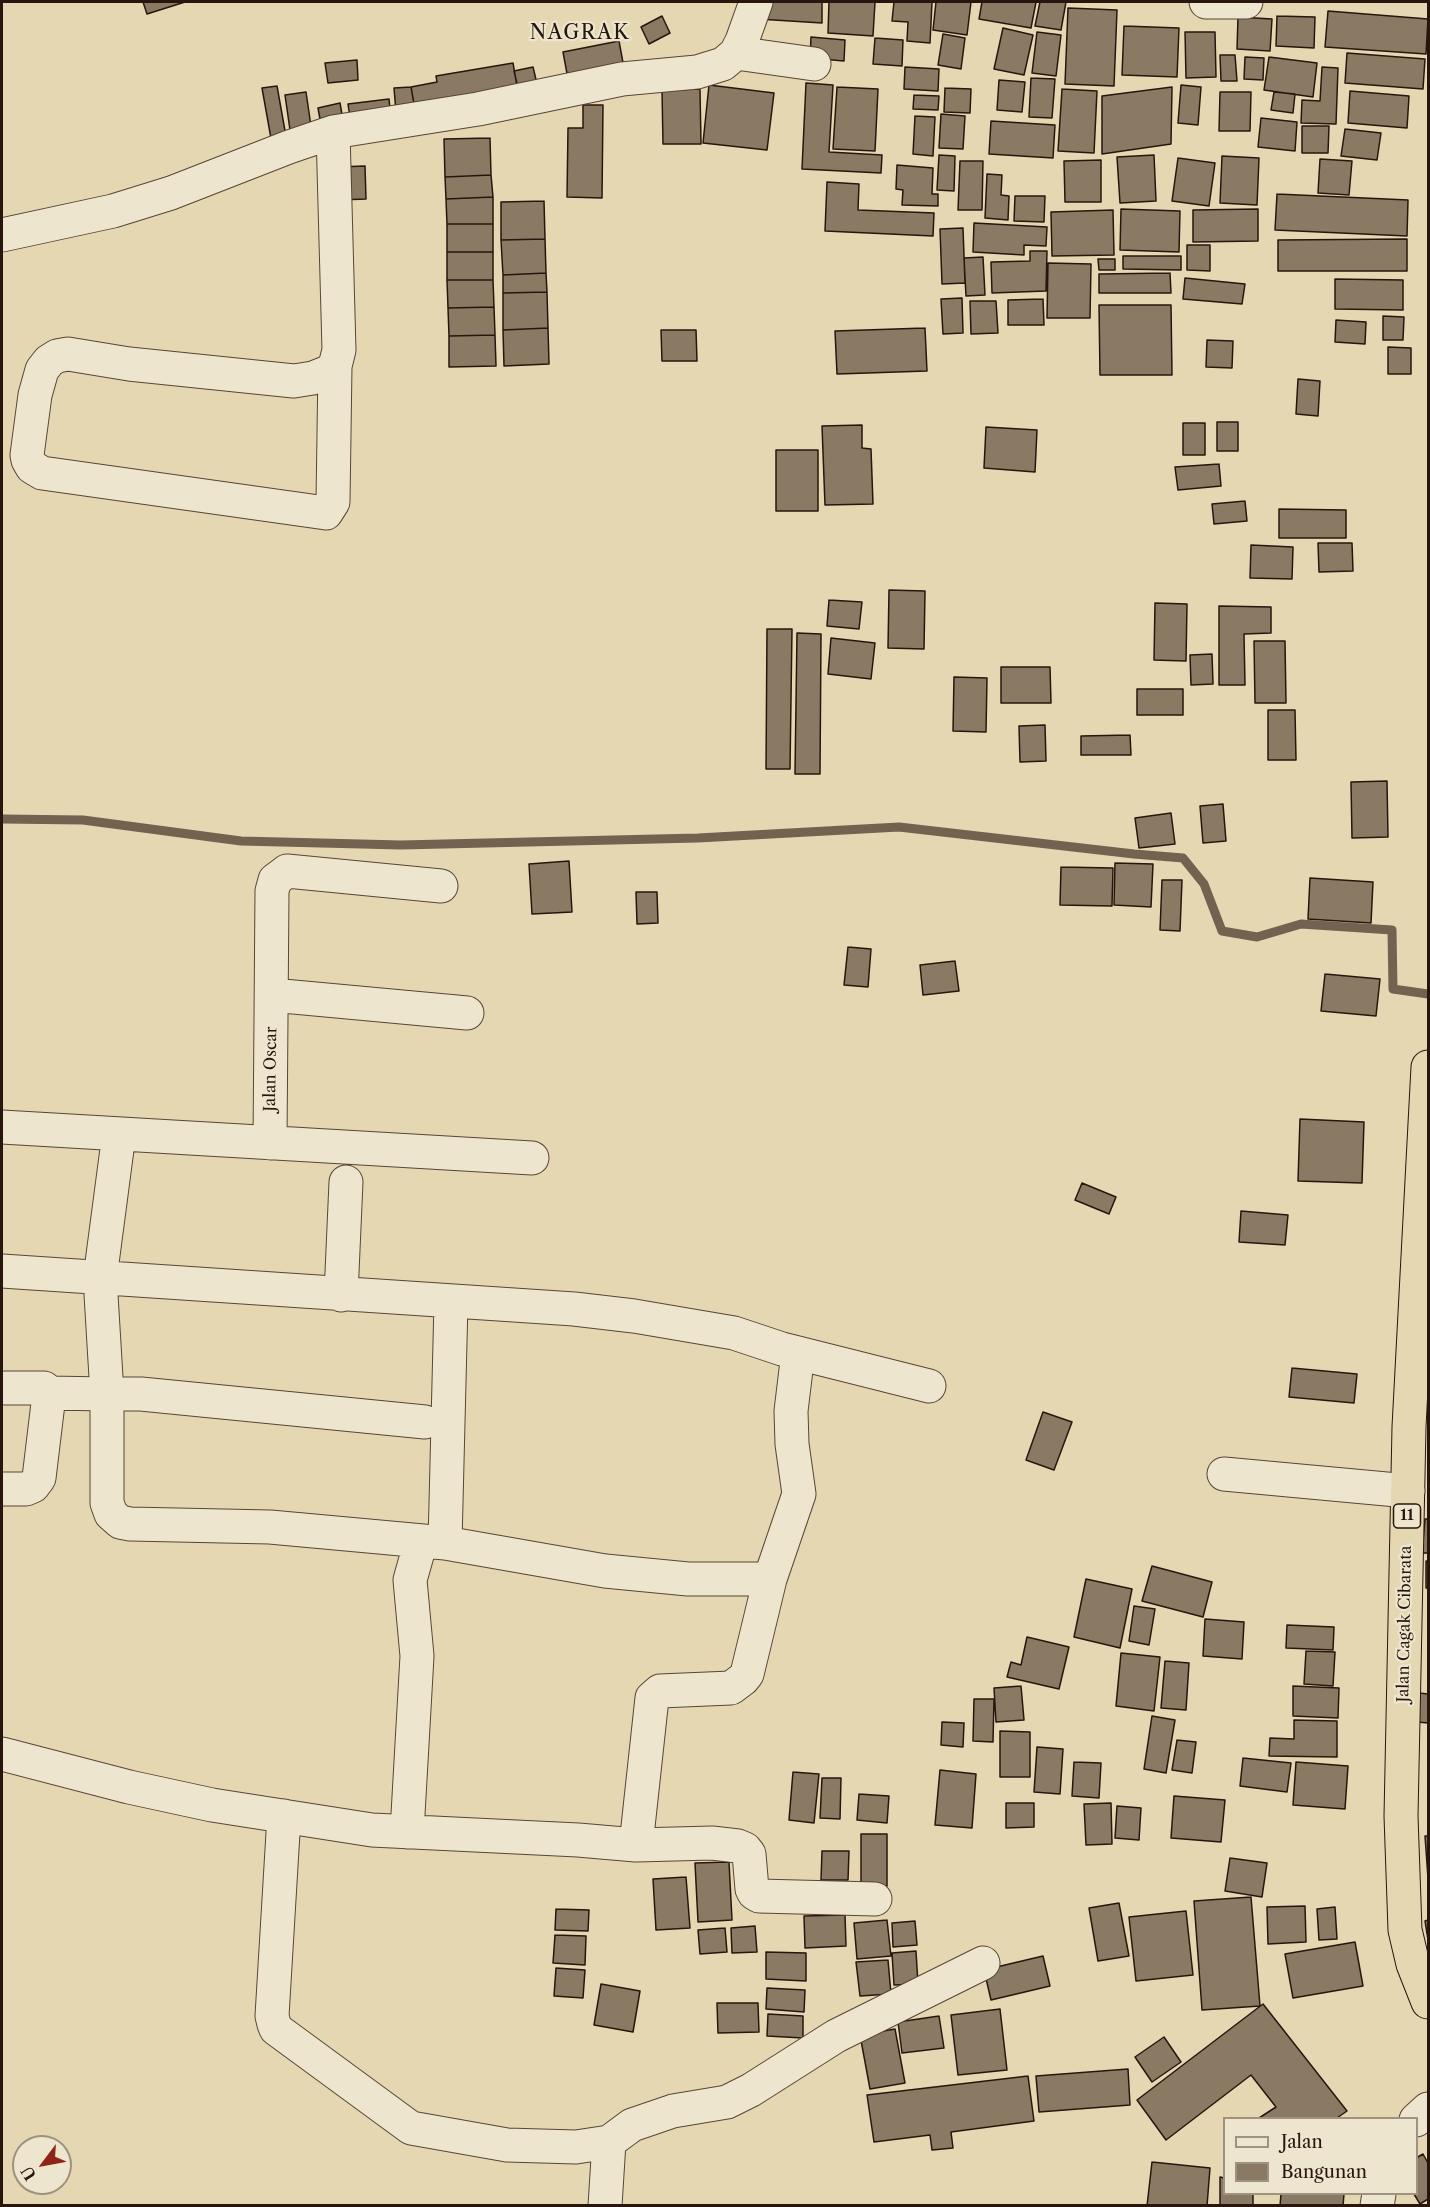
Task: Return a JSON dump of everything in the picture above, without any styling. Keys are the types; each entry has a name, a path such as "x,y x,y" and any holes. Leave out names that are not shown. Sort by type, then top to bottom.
{"highway":[{"name":"Jalan Cagak Cibarata","path":"1421,1962 1405,1930 1401,1816 1408,1491 1419,1428 1428,1067"},
{"name":"11","path":"1421,1962 1428,2002"}],"street":[{"path":"2,235 113,211 161,196 333,132 478,109 622,79 697,72 723,64 735,53 742,41 756,2"},
{"path":"1206,2 1246,2"},
{"path":"735,53 814,64"},
{"path":"333,132 339,350 338,360 334,366 328,372 313,378 294,381 129,364 68,354 57,356 42,370 35,395 28,460 42,473 326,513 333,502 334,366"},
{"name":"Jalan Oscar","path":"270,1143 272,891 275,880 287,871 441,886"},
{"path":"272,995 467,1013"},
{"path":"2,1127 532,1158"},
{"path":"119,1134 100,1278 107,1394 107,1503 111,1514 120,1522 270,1527 433,1542 605,1571 688,1578 770,1579"},
{"path":"341,1295 346,1182"},
{"path":"2,1271 574,1309 634,1316 734,1333 798,1353 929,1386"},
{"path":"407,1832 417,1667 410,1580 433,1542 451,1302"},
{"path":"636,1845 652,1698 660,1691 731,1688 747,1674 770,1579 799,1494 792,1444 791,1410 798,1353"},
{"path":"2,1388 44,1388 49,1393 141,1394 425,1422"},
{"path":"2,1489 26,1489 33,1486 39,1478 49,1393"},
{"path":"1224,1474 1408,1491"},
{"path":"2,1754 129,1787 212,1805 372,1830 636,1845 738,1846 749,1854 752,1889 759,1896 875,1899"},
{"path":"284,1816 272,2016 276,2029 411,2128 507,2145 576,2147 609,2142 632,2125 674,2111 727,2102 751,2090 836,2036 983,1963"},
{"path":"605,2205 609,2142"}],"building":[{"path":"143,2 185,2 147,14"},
{"path":"762,2 822,2 822,23 758,19"},
{"path":"829,2 875,2 873,36 828,33"},
{"path":"894,2 932,2 930,43 907,41 908,22 892,21"},
{"path":"936,2 971,2 967,35 933,30"},
{"path":"982,2 1036,2 1031,28 979,19"},
{"path":"1040,2 1066,2 1061,30 1035,26"},
{"path":"1068,8 1117,10 1114,86 1065,84"},
{"path":"1328,11 1428,19 1426,54 1325,47"},
{"path":"662,16 670,33 649,44 641,27"},
{"path":"1277,16 1315,17 1314,48 1276,46"},
{"path":"1238,17 1272,19 1270,51 1237,49"},
{"path":"1124,26 1179,28 1177,77 1122,75"},
{"path":"1003,28 1033,35 1024,75 994,69"},
{"path":"1037,32 1061,35 1056,76 1032,73"},
{"path":"1185,32 1215,32 1216,77 1186,78"},
{"path":"943,34 965,38 961,69 938,65"},
{"path":"811,37 845,40 844,61 810,58"},
{"path":"875,38 903,40 902,66 873,64"},
{"path":"619,41 624,68 568,79 563,52"},
{"path":"1347,53 1425,59 1423,89 1345,83"},
{"path":"1220,55 1235,55 1237,81 1221,81"},
{"path":"1245,57 1264,58 1263,80 1244,79"},
{"path":"1269,57 1317,63 1313,97 1264,90"},
{"path":"357,60 358,80 328,83 325,63"},
{"path":"513,63 517,86 414,104 411,87 437,82 436,76"},
{"path":"533,67 538,88 519,92 514,71"},
{"path":"905,67 939,69 938,91 904,89"},
{"path":"1322,67 1338,68 1336,124 1301,123 1302,100 1320,101"},
{"path":"1031,78 1055,79 1052,118 1029,117"},
{"path":"999,80 1025,82 1022,112 997,110"},
{"path":"806,83 833,85 829,152 882,155 881,173 802,169"},
{"path":"709,85 774,93 767,150 703,143"},
{"path":"1181,85 1201,87 1198,125 1178,123"},
{"path":"277,86 287,142 272,144 262,88"},
{"path":"411,87 414,104 396,112 394,88"},
{"path":"837,87 878,89 875,151 833,149"},
{"path":"1172,87 1171,144 1102,154 1102,96"},
{"path":"945,88 971,89 970,113 944,112"},
{"path":"700,89 701,144 663,144 662,90"},
{"path":"1062,89 1097,91 1094,153 1058,151"},
{"path":"1350,91 1409,96 1407,128 1348,123"},
{"path":"306,92 312,133 291,137 285,95"},
{"path":"1220,92 1251,92 1250,131 1219,131"},
{"path":"1274,92 1295,94 1293,113 1271,110"},
{"path":"914,95 939,96 938,110 913,109"},
{"path":"389,99 391,119 351,124 348,104"},
{"path":"340,103 344,126 322,130 318,108"},
{"path":"583,105 603,105 602,198 567,197 568,128 583,128"},
{"path":"941,114 965,116 963,149 939,148"},
{"path":"915,116 935,117 933,156 913,154"},
{"path":"1261,118 1297,122 1295,151 1258,147"},
{"path":"991,121 1055,125 1053,158 989,154"},
{"path":"1302,126 1329,126 1328,153 1302,153"},
{"path":"1345,129 1381,133 1377,160 1341,156"},
{"path":"490,138 491,175 445,177 444,139"},
{"path":"939,155 955,156 954,191 937,190"},
{"path":"1154,155 1156,201 1120,203 1117,157"},
{"path":"1222,156 1259,158 1257,205 1220,203"},
{"path":"1178,158 1215,163 1209,206 1172,201"},
{"path":"1320,159 1352,161 1349,195 1318,193"},
{"path":"1101,160 1101,202 1065,202 1064,161"},
{"path":"960,161 983,161 982,210 958,210"},
{"path":"897,165 933,168 932,194 938,194 938,206 902,205 903,190 896,189"},
{"path":"365,166 366,199 339,200 337,167"},
{"path":"987,174 1002,175 1001,195 1009,196 1008,220 985,218"},
{"path":"491,175 493,197 446,199 445,177"},
{"path":"827,182 859,184 858,210 934,213 933,236 825,231"},
{"path":"1277,194 1408,200 1407,236 1275,230"},
{"path":"1015,196 1045,196 1044,222 1014,221"},
{"path":"493,197 493,224 447,224 446,199"},
{"path":"544,201 545,239 501,240 501,202"},
{"path":"1121,209 1180,211 1179,252 1120,250"},
{"path":"1258,209 1258,241 1193,242 1193,210"},
{"path":"1113,210 1114,255 1052,256 1051,212"},
{"path":"974,223 1047,227 1046,246 1024,245 1024,255 973,252"},
{"path":"447,224 493,224 493,252 447,252"},
{"path":"963,228 965,283 942,284 940,229"},
{"path":"545,239 546,273 503,275 501,240"},
{"path":"1407,239 1407,271 1278,271 1278,240"},
{"path":"1187,245 1210,245 1210,271 1187,270"},
{"path":"1030,251 1047,251 1046,291 992,293 991,262 1030,261"},
{"path":"447,252 493,252 493,280 447,280"},
{"path":"1123,256 1181,256 1181,270 1123,269"},
{"path":"983,257 985,295 966,296 964,258"},
{"path":"1098,259 1115,259 1115,270 1099,270"},
{"path":"1048,263 1091,264 1090,318 1047,318"},
{"path":"546,273 547,292 503,293 503,275"},
{"path":"1170,273 1171,293 1099,293 1099,274"},
{"path":"1185,278 1245,284 1242,304 1183,299"},
{"path":"1335,279 1403,280 1403,310 1335,309"},
{"path":"447,280 493,280 494,307 448,308"},
{"path":"547,292 548,328 503,330 503,293"},
{"path":"962,298 963,333 943,334 941,299"},
{"path":"1043,299 1044,325 1008,325 1008,300"},
{"path":"970,301 996,301 998,333 971,334"},
{"path":"1099,305 1171,305 1172,375 1100,375"},
{"path":"494,307 495,335 449,336 448,308"},
{"path":"1383,316 1404,317 1403,340 1383,340"},
{"path":"1336,320 1366,322 1365,344 1335,342"},
{"path":"548,328 549,364 504,366 503,330"},
{"path":"925,328 927,371 837,374 835,331"},
{"path":"661,330 696,330 697,361 662,361"},
{"path":"495,335 496,366 449,367 449,336"},
{"path":"1207,340 1233,341 1232,368 1206,367"},
{"path":"1388,347 1411,348 1411,374 1388,374"},
{"path":"1298,379 1320,381 1318,416 1296,414"},
{"path":"1217,422 1238,422 1238,451 1217,451"},
{"path":"1183,423 1205,423 1205,455 1183,455"},
{"path":"862,425 862,448 871,449 873,504 825,505 822,426"},
{"path":"986,427 1037,430 1035,472 984,468"},
{"path":"776,450 818,450 818,511 776,511"},
{"path":"1219,464 1221,486 1178,490 1175,467"},
{"path":"1245,501 1247,521 1214,524 1212,504"},
{"path":"1279,509 1346,510 1346,538 1279,538"},
{"path":"1318,543 1352,543 1353,571 1319,572"},
{"path":"1251,545 1293,547 1292,579 1250,578"},
{"path":"889,590 925,591 924,649 888,648"},
{"path":"829,600 862,602 859,629 827,626"},
{"path":"1155,603 1187,604 1186,661 1154,660"},
{"path":"1219,606 1271,607 1271,633 1244,634 1245,685 1219,685"},
{"path":"767,629 792,629 790,769 766,769"},
{"path":"797,633 821,634 820,774 795,774"},
{"path":"831,638 875,643 871,679 828,674"},
{"path":"1254,641 1285,641 1286,703 1255,703"},
{"path":"1212,654 1213,684 1191,685 1190,655"},
{"path":"1001,667 1050,667 1051,703 1001,703"},
{"path":"954,677 987,678 986,732 953,731"},
{"path":"1137,689 1183,689 1183,715 1137,715"},
{"path":"1268,710 1295,710 1296,760 1268,760"},
{"path":"1045,725 1046,761 1020,762 1019,726"},
{"path":"1130,735 1131,755 1081,755 1081,736"},
{"path":"1387,781 1388,837 1352,838 1351,782"},
{"path":"1223,804 1226,841 1203,843 1200,806"},
{"path":"1171,813 1175,844 1139,848 1135,818"},
{"path":"569,861 572,912 532,914 529,864"},
{"path":"1115,863 1153,864 1151,907 1114,905"},
{"path":"1061,867 1113,868 1112,906 1060,905"},
{"path":"1310,878 1373,882 1371,923 1308,919"},
{"path":"1162,880 1182,880 1180,931 1160,930"},
{"path":"636,892 657,892 658,923 637,924"},
{"path":"848,947 871,949 868,987 844,985"},
{"path":"955,961 959,991 923,995 920,965"},
{"path":"1325,974 1380,979 1376,1016 1321,1011"},
{"path":"1300,1119 1364,1122 1362,1183 1298,1181"},
{"path":"1082,1183 1116,1197 1109,1214 1075,1200"},
{"path":"1241,1211 1288,1215 1285,1245 1239,1242"},
{"path":"1292,1368 1357,1374 1354,1403 1289,1397"},
{"path":"1043,1412 1072,1422 1054,1470 1026,1460"},
{"path":"1425,1519 1428,1519 1428,1553 1422,1553"},
{"path":"1426,1561 1428,1561 1428,1588 1426,1588"},
{"path":"1152,1566 1212,1582 1203,1617 1142,1601"},
{"path":"1086,1579 1132,1589 1120,1648 1074,1637"},
{"path":"1134,1606 1155,1609 1149,1645 1129,1641"},
{"path":"1205,1619 1244,1622 1242,1659 1203,1656"},
{"path":"1287,1625 1334,1627 1333,1650 1286,1648"},
{"path":"1027,1637 1069,1647 1059,1689 1007,1677 1011,1662 1021,1665"},
{"path":"1306,1651 1335,1652 1333,1686 1304,1684"},
{"path":"1121,1653 1160,1657 1154,1711 1116,1706"},
{"path":"1165,1661 1189,1663 1186,1710 1161,1708"},
{"path":"1021,1686 1024,1720 996,1722 994,1688"},
{"path":"1293,1686 1339,1688 1338,1718 1293,1716"},
{"path":"1419,1693 1428,1694 1428,1723 1417,1722"},
{"path":"974,1699 994,1699 993,1742 973,1741"},
{"path":"1152,1716 1175,1720 1166,1773 1144,1769"},
{"path":"1294,1720 1337,1721 1337,1757 1269,1756 1270,1738 1294,1739"},
{"path":"942,1722 964,1723 963,1747 941,1745"},
{"path":"1000,1731 1030,1732 1030,1777 1000,1777"},
{"path":"1177,1740 1196,1742 1192,1773 1172,1770"},
{"path":"1037,1747 1063,1749 1060,1794 1034,1792"},
{"path":"1243,1758 1291,1763 1287,1792 1240,1786"},
{"path":"1074,1762 1101,1763 1099,1798 1072,1796"},
{"path":"1296,1762 1348,1766 1345,1809 1293,1805"},
{"path":"940,1770 976,1774 972,1828 935,1825"},
{"path":"793,1772 819,1774 814,1823 789,1820"},
{"path":"822,1778 841,1778 840,1819 820,1818"},
{"path":"859,1794 889,1796 887,1823 857,1820"},
{"path":"1174,1796 1225,1800 1221,1842 1171,1838"},
{"path":"1006,1803 1034,1803 1034,1827 1006,1828"},
{"path":"1111,1803 1112,1844 1086,1845 1084,1804"},
{"path":"1117,1806 1141,1808 1139,1840 1115,1838"},
{"path":"861,1834 887,1834 887,1886 861,1887"},
{"path":"1425,1836 1428,1836 1428,1878"},
{"path":"822,1851 849,1851 848,1880 821,1880"},
{"path":"1230,1858 1267,1863 1262,1897 1225,1891"},
{"path":"729,1862 732,1920 698,1922 695,1863"},
{"path":"686,1877 690,1928 656,1930 653,1879"},
{"path":"1251,1897 1260,2006 1202,2010 1194,1901"},
{"path":"1119,1903 1129,1956 1098,1961 1089,1908"},
{"path":"1305,1906 1306,1942 1268,1944 1267,1907"},
{"path":"1335,1907 1337,1939 1319,1940 1317,1909"},
{"path":"556,1909 589,1910 588,1931 555,1930"},
{"path":"1186,1911 1193,1975 1136,1981 1129,1917"},
{"path":"845,1915 846,1946 805,1948 804,1916"},
{"path":"887,1920 891,1956 857,1959 854,1923"},
{"path":"1428,1920 1428,1940 1425,1921"},
{"path":"915,1921 917,1945 893,1947 892,1923"},
{"path":"755,1926 757,1952 732,1953 731,1928"},
{"path":"725,1928 727,1952 700,1954 698,1930"},
{"path":"555,1935 586,1936 585,1965 553,1963"},
{"path":"1355,1942 1363,1986 1293,1998 1285,1954"},
{"path":"916,1951 918,1984 894,1985 892,1953"},
{"path":"766,1952 806,1953 806,1981 766,1979"},
{"path":"1043,1956 1050,1986 991,2000 984,1970"},
{"path":"888,1960 891,1994 860,1996 856,1962"},
{"path":"556,1968 585,1970 583,1998 554,1996"},
{"path":"601,1984 640,1991 633,2032 594,2025"},
{"path":"767,1988 805,1990 804,2012 766,2009"},
{"path":"717,2003 758,2003 759,2032 718,2033"},
{"path":"1263,2004 1347,2111 1338,2117 1261,2117 1276,2107 1251,2075 1166,2140 1137,2100"},
{"path":"1000,2009 1007,2070 958,2075 951,2015"},
{"path":"768,2014 803,2016 803,2038 767,2036"},
{"path":"939,2016 944,2048 902,2053 898,2022"},
{"path":"895,2029 905,2083 870,2089 860,2035"},
{"path":"1164,2037 1181,2062 1152,2082 1135,2057"},
{"path":"1128,2069 1130,2105 1039,2112 1036,2076"},
{"path":"1028,2076 1034,2121 951,2132 953,2148 932,2150 930,2135 874,2142 867,2095"},
{"path":"1423,2154 1428,2163 1428,2199 1420,2204 1415,2195 1418,2195 1418,2157"},
{"path":"1152,2162 1210,2168 1207,2206 1147,2206"},
{"path":"1220,2177 1223,2178 1223,2195 1253,2195 1253,2206 1220,2206"},
{"path":"1281,2195 1344,2195 1343,2206 1280,2206"}],"waterway":[{"path":"2,819 83,820 241,841 401,845 698,838 899,827 1183,858 1204,884 1222,931 1257,937 1301,924 1392,930 1393,989 1428,994"}],"district":[{"name":"NAGRAK","path":"580,33"}]}
